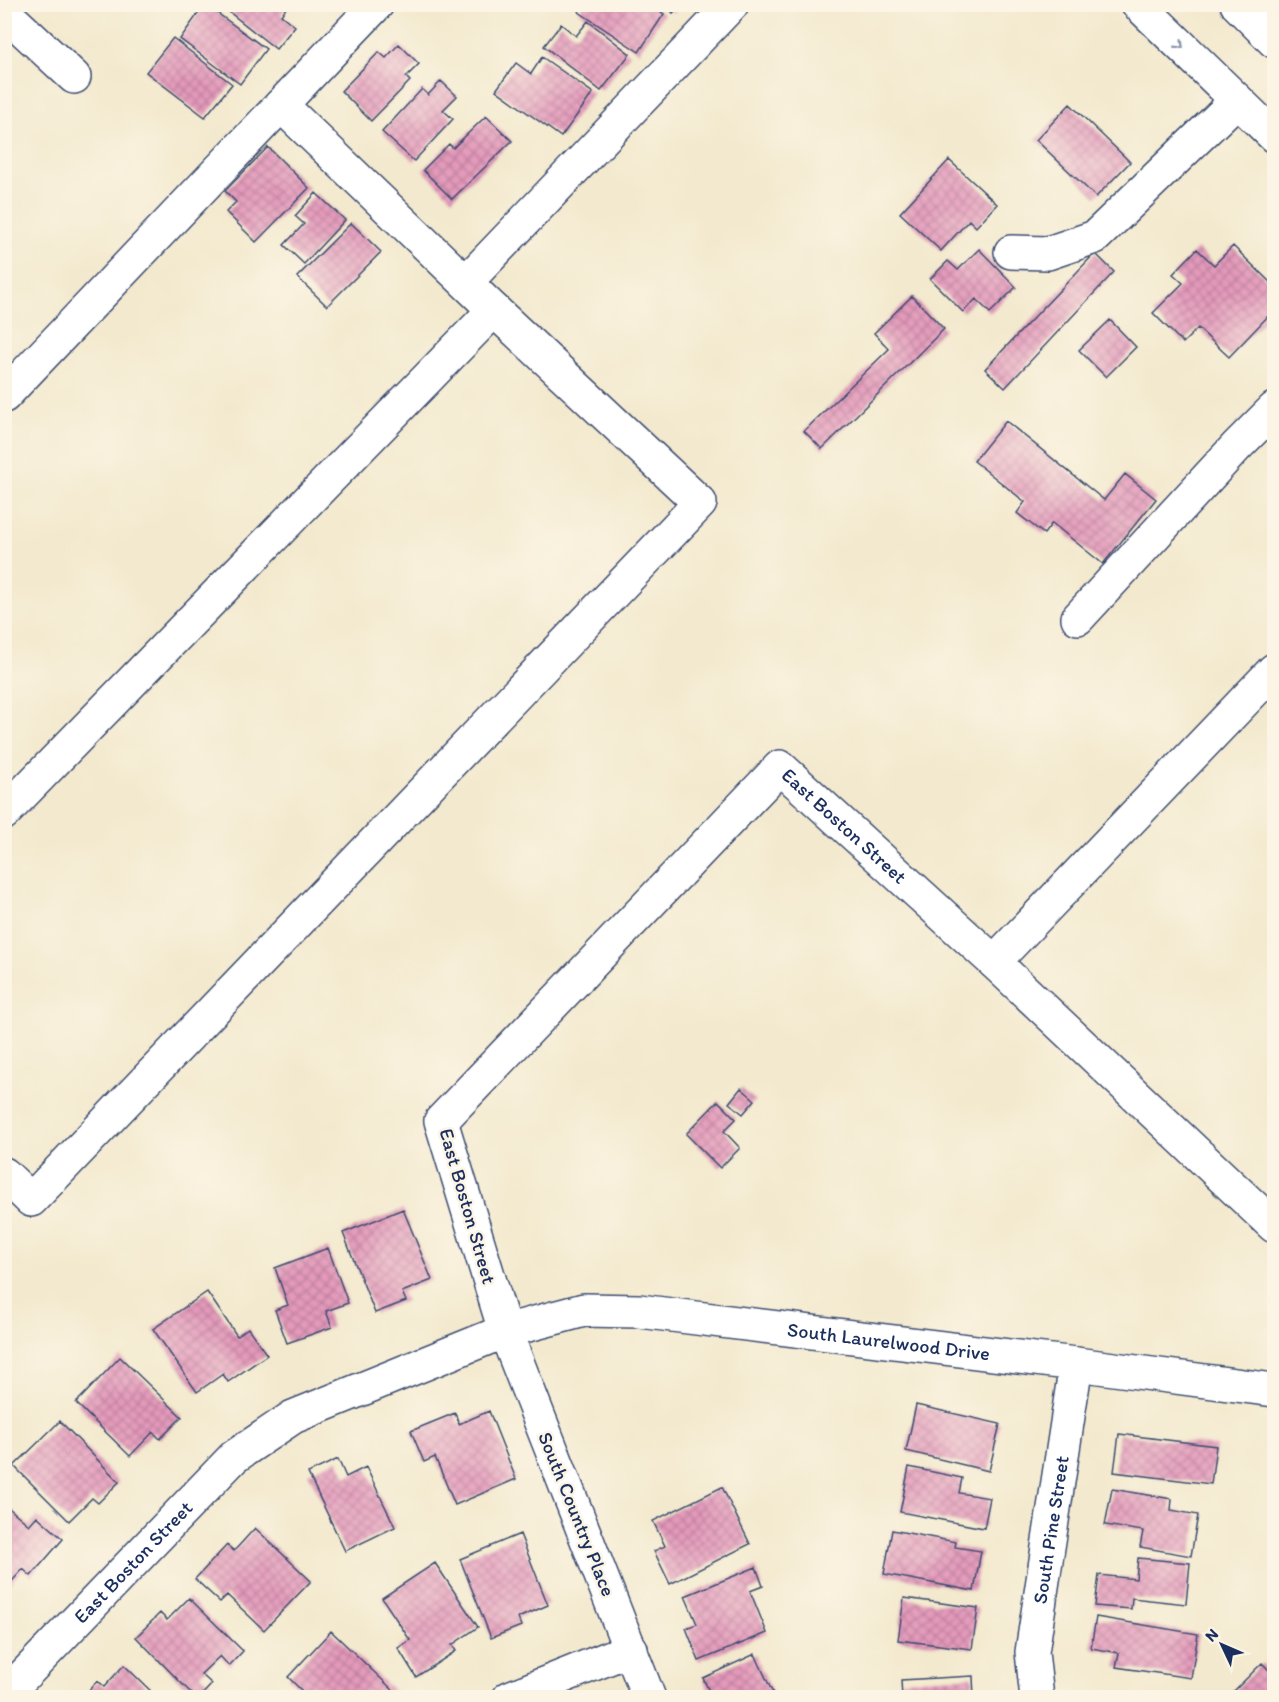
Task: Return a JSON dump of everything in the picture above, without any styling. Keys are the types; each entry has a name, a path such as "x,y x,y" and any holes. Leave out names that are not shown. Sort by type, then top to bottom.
{"street":[{"path":"4,396 376,4"},
{"path":"466,282 732,4"},
{"path":"1138,4 1275,136"},
{"path":"1237,4 1275,41"},
{"path":"4,12 74,77"},
{"path":"1011,252 1048,253 1095,237 1237,100"},
{"path":"4,1174 31,1200 700,503 494,310 281,105"},
{"path":"4,813 494,310"},
{"path":"1078,618 1237,446 1275,409"},
{"path":"994,962 1275,670"},
{"name":"East Boston Street","path":"4,1696 234,1457 293,1417 505,1330 441,1121 780,767 994,962 1275,1226"},
{"name":"South Laurelwood Drive","path":"505,1330 584,1310 639,1311 1275,1390"},
{"name":"South Country Place","path":"505,1330 649,1698"},
{"name":"South Pine Street","path":"1036,1698 1032,1652 1076,1364"},
{"path":"509,1698 631,1649"}],"building":[{"path":"205,4 266,49 240,84 180,39"},
{"path":"219,4 289,4 281,15 295,26 276,49"},
{"path":"583,4 649,4 664,14 639,52 579,12"},
{"path":"665,4 681,4 673,13"},
{"path":"588,21 630,54 601,91 544,46 561,24 576,36"},
{"path":"173,38 232,84 205,117 146,72"},
{"path":"399,44 419,64 406,77 410,81 371,121 341,91 379,52 386,58"},
{"path":"542,57 593,93 561,137 496,90 516,63 531,74"},
{"path":"441,81 457,96 443,110 453,119 414,161 382,132 422,89 428,95"},
{"path":"1070,104 1130,162 1096,197 1036,140"},
{"path":"486,116 512,141 452,199 423,170 449,144 453,148"},
{"path":"268,147 309,188 256,242 226,212 236,202 225,191"},
{"path":"949,160 997,204 976,227 969,220 941,251 900,213"},
{"path":"316,193 345,220 304,264 284,245 304,224 295,216"},
{"path":"351,223 381,252 327,306 297,277"},
{"path":"1233,246 1274,286 1274,310 1229,357 1198,328 1183,343 1153,313 1183,283 1173,274 1197,249 1214,265"},
{"path":"979,249 1016,287 990,313 976,299 963,312 930,279 948,261 958,270"},
{"path":"1095,253 1114,272 1005,388 985,369"},
{"path":"912,296 944,329 822,449 804,431 889,349 874,333"},
{"path":"1110,320 1136,347 1106,377 1079,350"},
{"path":"1006,421 1104,500 1125,474 1156,499 1103,564 1052,523 1044,534 1017,513 1025,502 974,461"},
{"path":"741,1088 755,1100 743,1114 729,1103"},
{"path":"718,1101 736,1119 724,1131 740,1148 720,1168 686,1134"},
{"path":"403,1209 432,1280 402,1292 406,1301 375,1313 343,1233"},
{"path":"328,1248 348,1303 326,1311 332,1327 287,1343 275,1310 288,1305 275,1268"},
{"path":"207,1292 237,1336 248,1328 267,1355 228,1382 223,1374 197,1392 153,1329"},
{"path":"120,1357 182,1417 160,1439 153,1432 130,1456 76,1403"},
{"path":"916,1405 1000,1424 989,1471 906,1451"},
{"path":"489,1411 516,1479 455,1505 435,1457 424,1462 411,1431 455,1413 459,1424"},
{"path":"60,1421 119,1482 98,1503 92,1498 69,1521 14,1466"},
{"path":"1119,1434 1216,1446 1211,1484 1114,1472"},
{"path":"338,1459 346,1477 366,1467 395,1527 345,1551 308,1473"},
{"path":"909,1467 962,1478 959,1493 990,1498 984,1528 900,1512"},
{"path":"722,1487 750,1544 670,1584 654,1551 665,1546 653,1521"},
{"path":"1112,1489 1172,1499 1171,1510 1198,1515 1191,1556 1140,1547 1143,1531 1105,1525"},
{"path":"4,1504 29,1525 37,1516 63,1539 31,1576 23,1569 4,1590"},
{"path":"255,1528 311,1581 264,1630 227,1595 220,1602 195,1579 227,1545 234,1551"},
{"path":"892,1530 956,1542 955,1547 981,1551 974,1591 884,1574"},
{"path":"520,1534 548,1605 518,1618 521,1626 491,1638 460,1559"},
{"path":"1138,1558 1190,1563 1186,1604 1132,1598 1131,1609 1095,1606 1099,1575 1136,1579"},
{"path":"435,1563 478,1627 452,1645 456,1651 416,1677 398,1648 410,1640 382,1598"},
{"path":"756,1567 763,1586 750,1591 767,1633 699,1661 686,1628 697,1624 685,1596"},
{"path":"189,1598 243,1651 229,1666 220,1656 201,1674 212,1684 199,1698 196,1698 136,1637 160,1613 167,1620"},
{"path":"904,1598 978,1608 972,1649 898,1640"},
{"path":"1096,1617 1198,1634 1191,1678 1116,1667 1119,1653 1091,1648"},
{"path":"331,1631 394,1691 389,1698 309,1698 288,1677"},
{"path":"1274,1640 1274,1654 1268,1647"},
{"path":"755,1654 775,1698 712,1698 703,1678"},
{"path":"1262,1663 1274,1675 1274,1698 1235,1698 1231,1694"},
{"path":"124,1665 158,1698 82,1698 97,1681 104,1687"},
{"path":"973,1676 974,1698 902,1698 901,1680"}]}
